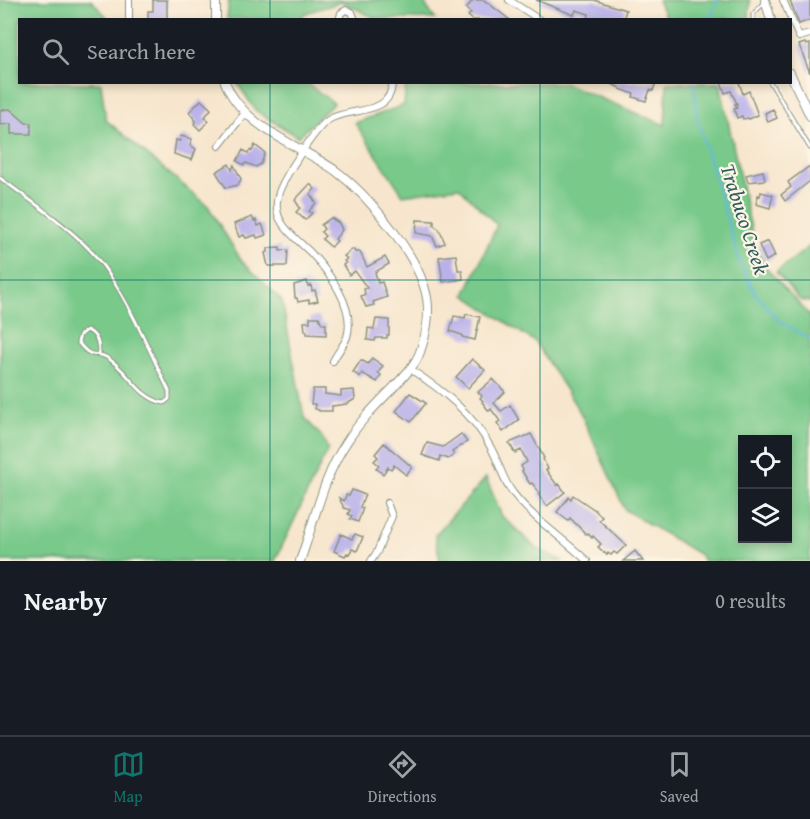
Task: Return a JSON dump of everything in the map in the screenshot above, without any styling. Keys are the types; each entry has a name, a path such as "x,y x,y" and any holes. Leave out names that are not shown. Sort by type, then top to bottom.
{"street":[{"path":"129,0 129,18"},
{"path":"216,0 216,18"},
{"path":"509,0 537,18"},
{"path":"783,0 791,18"},
{"path":"765,1 770,18"},
{"path":"340,18 341,13 346,10 352,12 354,18"},
{"path":"792,21 799,37 810,34"},
{"path":"792,77 810,116"},
{"path":"226,84 244,114 256,124 303,150 344,177 361,193 403,246 422,280 427,299 428,320 420,352 410,369 344,444 328,480 303,560"},
{"path":"333,361 346,338 349,323 346,309 329,276 311,253 289,233 281,222 276,210 278,196 314,132 326,121 339,115 376,108 383,104 391,92 392,84"},
{"path":"219,146 244,114"},
{"path":"410,369 454,400 480,429 511,491 530,512 587,561"},
{"path":"370,561 377,552 392,516 387,503"}],"lane":[{"path":"753,18 753,14 765,1"},
{"path":"771,84 810,148"},
{"path":"0,178 62,224 92,252 120,292 169,391 169,399 164,403 155,402 146,396 118,366 99,355 90,354 84,350 78,342 80,335 87,330 97,338 99,355"}],"green space":[{"path":"0,0 91,0 108,18 18,18 18,84 101,84 106,120 208,206 241,260 282,301 304,417 322,437 328,449 275,561 0,561"},
{"path":"229,0 422,0 434,18 375,18 342,2 306,13 300,18 227,18"},
{"path":"658,0 750,0 749,18 666,18"},
{"path":"238,84 307,84 334,103 298,137 256,111"},
{"path":"406,84 566,84 665,125 667,84 720,84 754,243 768,270 810,316 810,561 704,561 700,555 625,510 580,412 535,342 465,295 497,225 459,187 403,195 355,123 404,105"},
{"path":"810,246 810,302 800,300 776,272"},
{"path":"486,478 502,516 536,548 563,561 440,561 435,535"}],"building":[{"path":"153,0 167,0 167,18 148,18 148,11 153,11"},
{"path":"473,0 484,0 507,18 470,18 468,16 471,13 466,9"},
{"path":"536,0 594,0 626,10 624,18 588,18 589,14 576,10 574,15"},
{"path":"810,0 810,20 799,24 790,1"},
{"path":"810,44 810,73 799,45"},
{"path":"612,84 655,84 646,101 633,97 634,94"},
{"path":"722,84 740,84 743,94 749,91 758,115 749,119 743,119 742,116 737,118 734,109 737,108 735,104 737,104 731,91 725,93"},
{"path":"201,100 211,109 205,117 209,121 200,130 194,124 196,121 189,112"},
{"path":"10,109 26,123 31,123 31,134 11,134 11,124 0,125 0,110"},
{"path":"773,109 777,118 768,122 765,113"},
{"path":"181,136 192,139 190,145 196,149 192,160 174,154 176,140 180,141"},
{"path":"255,145 265,153 261,164 256,167 237,161 243,150 248,153"},
{"path":"229,164 232,170 234,165 241,179 238,185 226,188 216,172"},
{"path":"810,166 810,181 785,201 781,195 791,187 788,182"},
{"path":"763,171 765,180 748,182 746,175"},
{"path":"310,184 315,189 310,194 316,203 309,211 312,213 305,220 296,212 300,208 295,200"},
{"path":"761,192 773,195 770,208 756,204"},
{"path":"252,217 258,226 262,224 266,235 257,238 256,235 246,238 244,235 239,237 234,224"},
{"path":"331,218 339,223 342,230 331,247 322,239 325,236 321,232 324,229 321,225"},
{"path":"417,220 434,221 434,226 439,229 445,243 437,246 432,236 416,233"},
{"path":"768,241 775,256 766,261 759,245"},
{"path":"280,247 280,251 288,250 287,266 268,266 265,253 268,252 268,248"},
{"path":"353,249 355,252 360,252 367,267 385,257 389,264 375,272 378,283 382,282 387,297 373,302 374,305 366,307 361,296 365,294 364,289 367,288 355,271 349,275 343,265 347,259 344,256"},
{"path":"456,255 458,270 462,270 463,279 443,282 439,257"},
{"path":"307,281 312,291 315,290 318,301 298,302 295,298 294,285"},
{"path":"466,314 480,317 475,340 450,331 454,316 465,318"},
{"path":"310,317 319,317 322,324 326,324 326,335 307,334 304,322 310,322"},
{"path":"376,319 389,320 389,335 387,338 376,338 375,341 367,340 368,328 374,329"},
{"path":"372,358 383,366 378,373 381,375 377,382 362,373 360,377 353,372 361,360 368,364"},
{"path":"472,359 485,370 468,388 456,377"},
{"path":"493,379 505,392 494,403 501,411 510,405 519,420 503,432 497,423 500,421 482,402 480,398 482,396 478,392"},
{"path":"313,389 325,389 325,394 341,396 341,391 354,390 355,399 347,404 332,406 332,411 319,411 315,409 315,404 311,404"},
{"path":"410,393 426,403 411,422 396,411"},
{"path":"461,434 467,442 452,452 454,455 448,459 440,456 439,461 422,455 427,443 443,447"},
{"path":"531,434 544,458 548,469 546,470 565,492 547,506 538,494 540,493 532,483 530,484 522,471 521,466 527,462 521,450 515,453 509,443"},
{"path":"384,443 412,467 406,475 394,465 391,469 388,467 383,474 376,468 379,465 374,461 378,457 375,454"},
{"path":"352,490 365,495 360,507 363,508 358,522 350,519 352,516 348,514 350,510 344,508 339,498 344,501 346,495 349,496"},
{"path":"573,495 595,510 602,517 599,520 626,545 617,554 614,552 607,555 598,547 601,544 593,536 592,538 570,518 568,521 557,512"},
{"path":"341,534 352,539 355,534 363,537 357,551 352,549 345,556 334,551"},
{"path":"635,551 643,561 623,561"}],"waterway":[{"name":"Trabuco Creek","path":"710,18 718,0"},
{"name":"Trabuco Creek","path":"694,84 697,118 740,263 755,293 779,321 810,339"}]}
